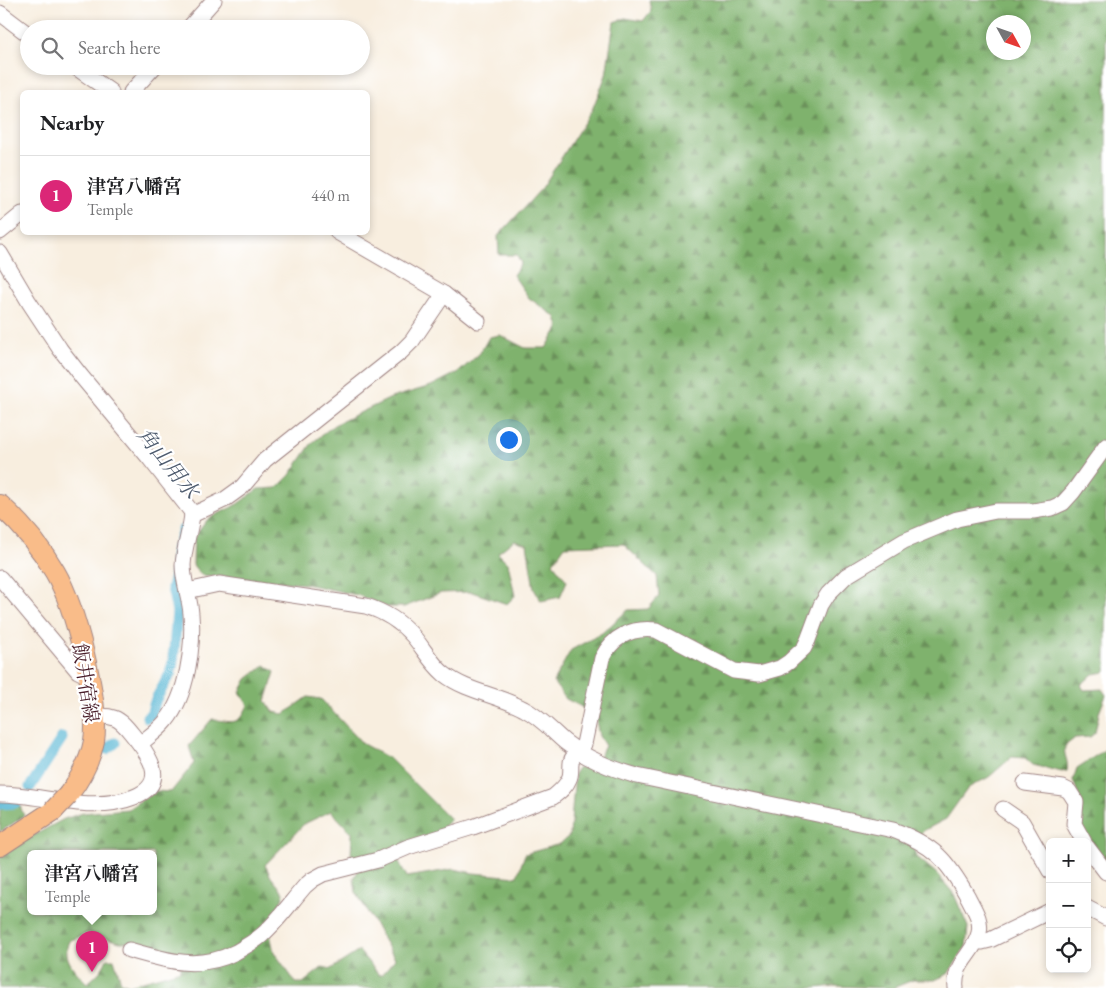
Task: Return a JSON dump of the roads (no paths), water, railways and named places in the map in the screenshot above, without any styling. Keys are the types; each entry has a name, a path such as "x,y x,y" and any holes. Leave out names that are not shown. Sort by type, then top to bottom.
{"main road":[{"name":"飯井宿線","path":"0,504 32,536 56,573 73,614 88,676 95,717 94,740 87,766 68,795 53,812 0,846"}],"street":[{"path":"196,20 214,0"},
{"path":"0,13 20,28"},
{"path":"87,75 108,90"},
{"path":"133,90 147,75"},
{"path":"0,232 20,216"},
{"path":"342,235 444,294 478,321"},
{"path":"0,253 60,349 191,511 192,516 183,567 191,614 191,634 186,678 172,712 165,722 140,744"},
{"path":"192,516 224,500 242,487 265,460 401,352 412,341 444,294"},
{"path":"129,950 176,962 196,964 212,962 249,945 263,935 305,886 323,874 378,860 408,847 473,828 553,797 570,778 571,762 584,744 602,658 607,649 623,634 639,630 656,630 734,671 759,674 780,668 804,648 821,605 828,594 846,576 904,540 957,519 996,511 1033,511 1052,508 1063,503 1106,446"},
{"path":"0,578 78,671 88,676"},
{"path":"187,590 219,584 366,606 380,610 403,626 414,637 432,664 445,675 469,688 525,709 566,743 588,758 610,768 636,776 893,830 924,844 936,853 956,876 977,913 980,923 977,940 958,969 955,979 956,988"},
{"path":"0,794 15,794 87,803 115,801 134,797 147,789 154,780 154,768 150,757 125,726 115,718 95,717"},
{"path":"1025,783 1063,788 1069,792 1076,802 1074,824 1082,838"},
{"path":"1003,809 1022,822 1046,864"},
{"path":"1091,852 1106,872"},
{"path":"1091,910 1106,918"},
{"path":"977,940 982,942 990,940 1046,913"}],"waterway":[{"name":"角山用水","path":"147,717 151,714 156,699 170,674 173,663 177,611 172,588 177,548 183,530"},
{"name":"角山用水","path":"30,787 62,738"},
{"name":"角山用水","path":"107,749 115,743"},
{"name":"角山用水","path":"0,804 15,803"}],"place":[{"name":"津宮八幡宮","path":"92,972"}]}
